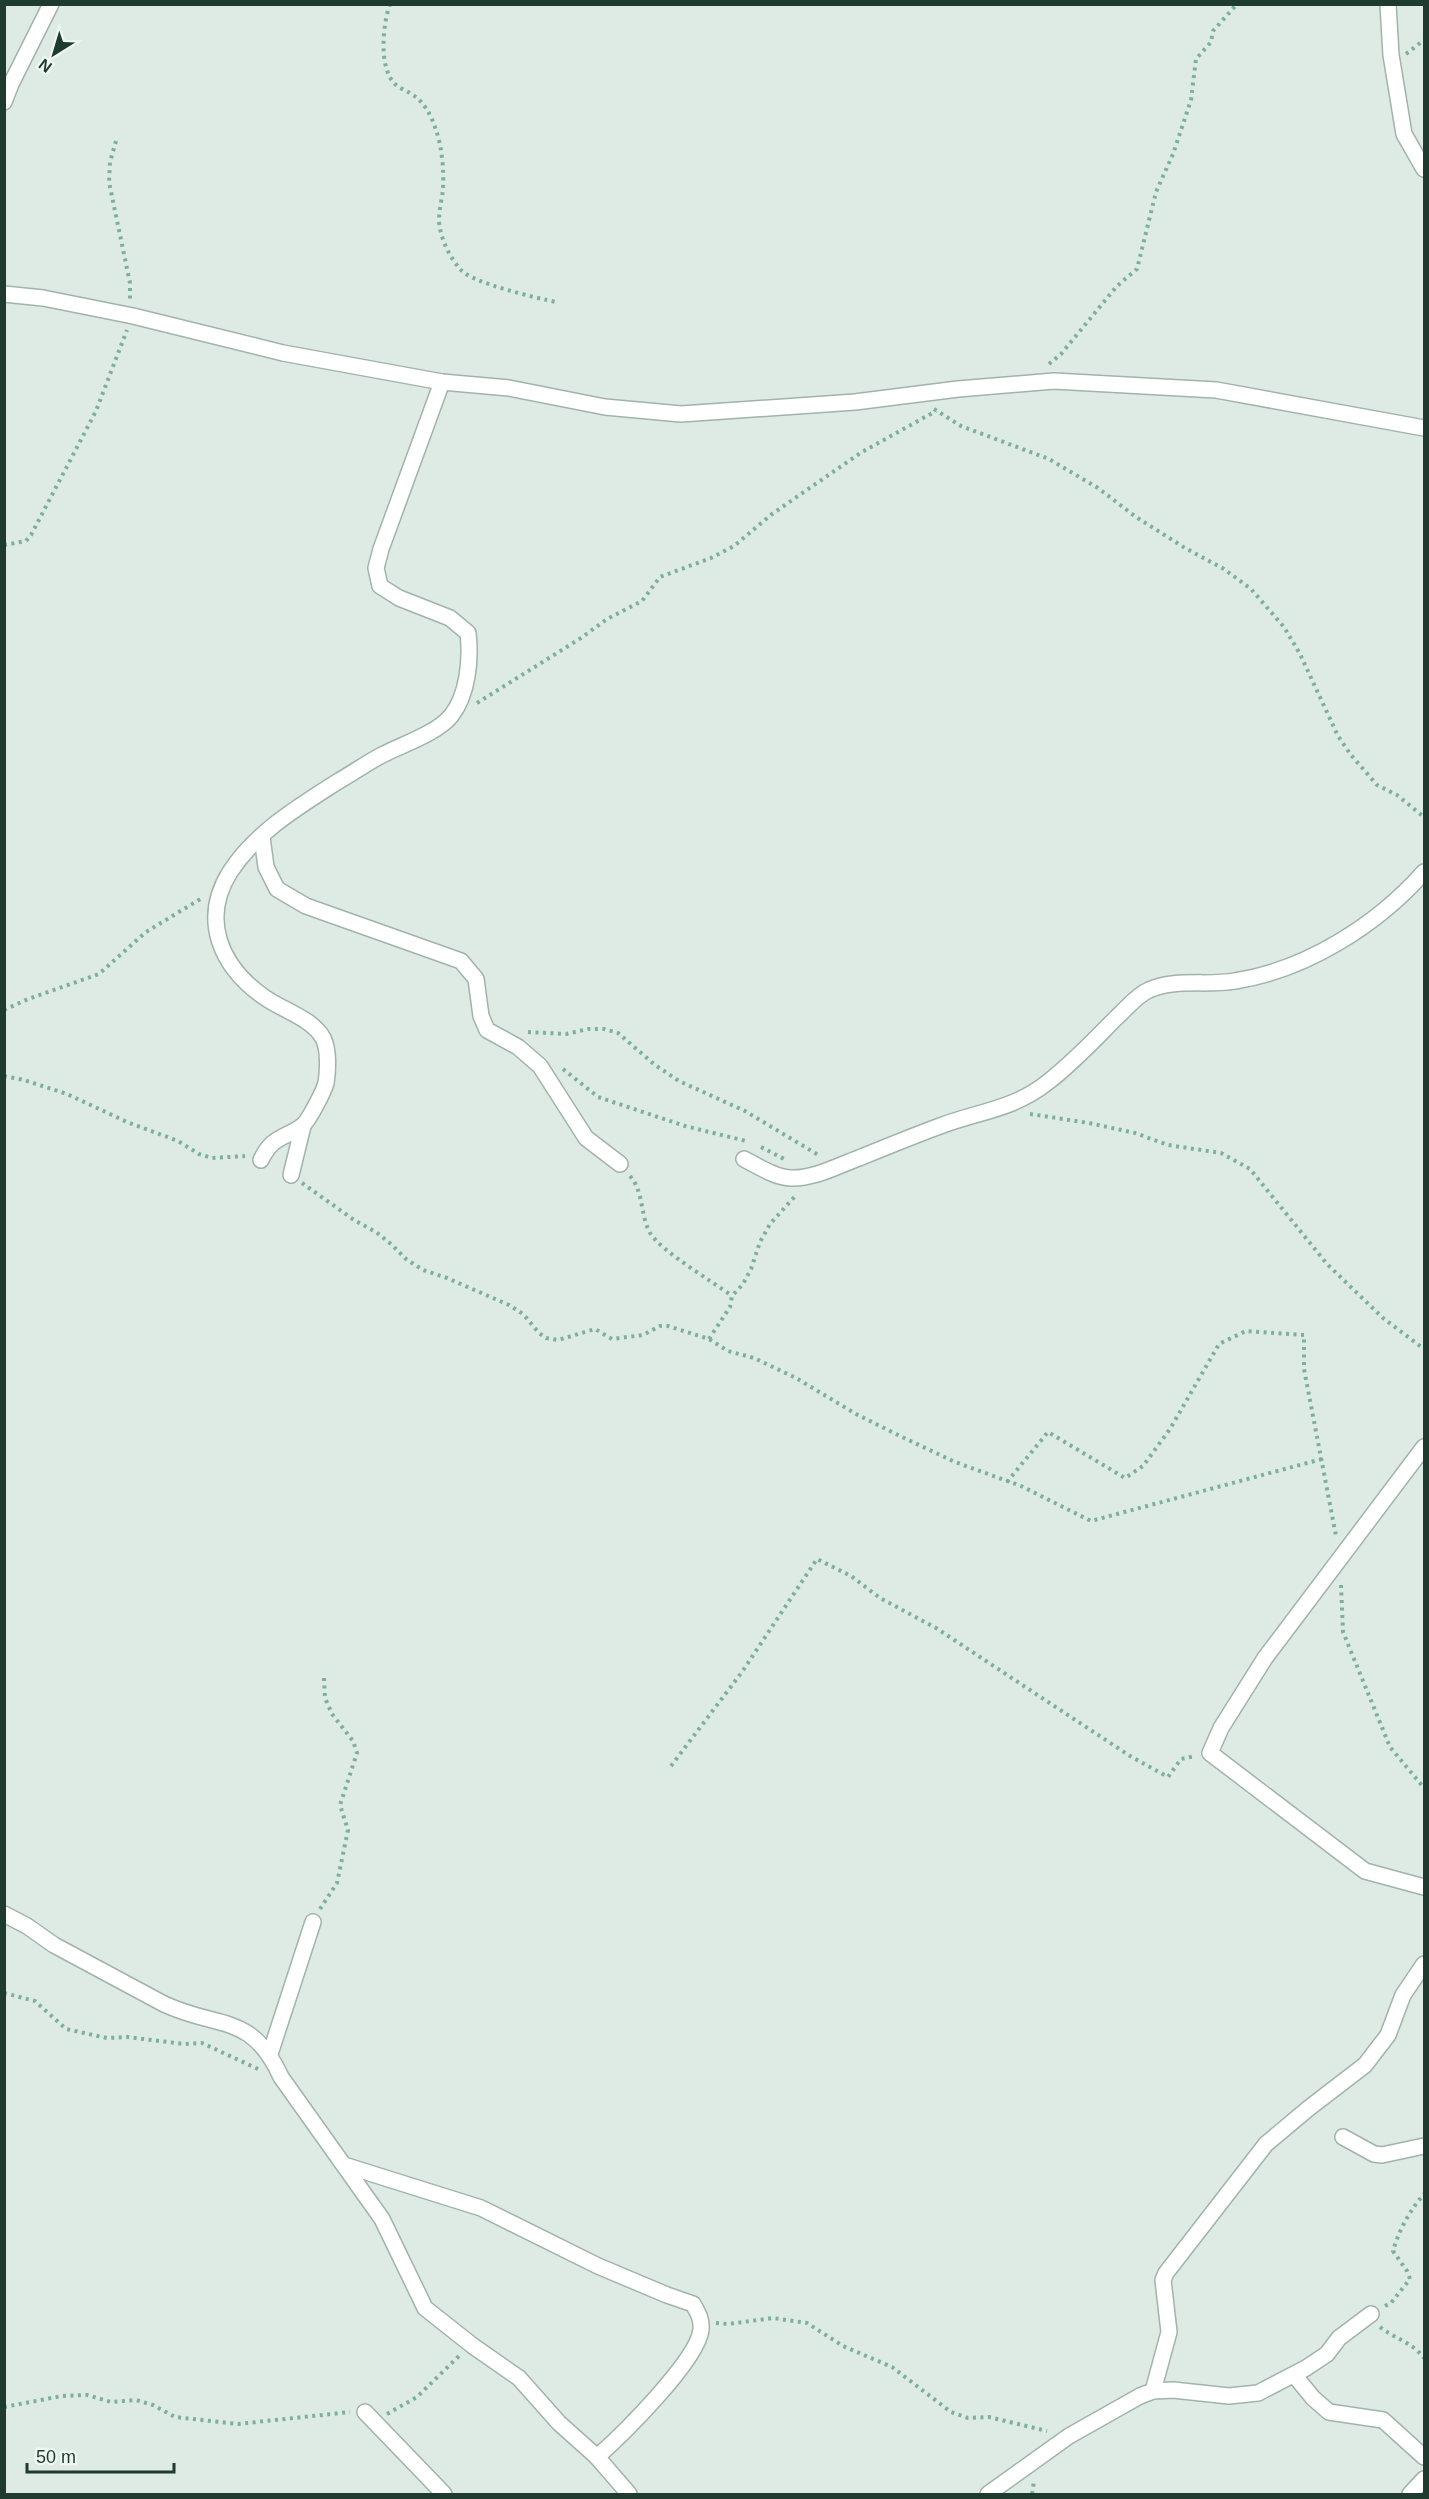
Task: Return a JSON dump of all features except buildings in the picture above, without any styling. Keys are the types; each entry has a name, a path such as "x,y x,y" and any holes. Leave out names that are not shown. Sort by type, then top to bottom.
{"street":[{"path":"4,102 51,4"},
{"path":"1389,4 1391,55 1404,134 1425,169"},
{"path":"4,294 43,298 133,316 283,353 442,382 509,388 605,407 681,414 855,402 1043,382 1130,384 1216,390 1425,428"},
{"path":"291,1175 303,1126 326,1083 327,1048 322,1037 310,1024 264,998 245,982 227,961 217,936 217,909 221,888 232,870 291,810 382,755 424,735 450,718 461,700 470,654 468,633 450,618 427,610 380,586 376,568 442,382"},
{"path":"262,837 266,867 277,890 306,906 461,962 476,979 481,1016 487,1030 518,1047 540,1066 586,1138 620,1164"},
{"path":"744,1159 771,1173 793,1178 814,1176 942,1125 994,1111 1031,1094 1068,1066 1131,1004 1149,990 1174,984 1235,981 1304,960 1375,918 1425,872"},
{"path":"261,1160 267,1147 287,1133 303,1126"},
{"path":"1425,1447 1340,1555 1265,1658 1221,1728 1210,1753 1275,1800 1349,1861 1365,1871 1425,1887"},
{"path":"4,1914 27,1926 54,1945 164,2004 182,2012 242,2028 260,2042 270,2054 281,2076 382,2219 425,2308 473,2346 519,2378 559,2422 597,2457 629,2494"},
{"path":"270,2054 313,1922"},
{"path":"1154,2391 1169,2332 1163,2280 1166,2273 1266,2144 1365,2065 1388,2035 1403,1995 1425,1964"},
{"path":"1343,2137 1374,2154 1382,2155 1425,2146"},
{"path":"345,2165 481,2208 598,2266 693,2304 701,2318 701,2331 696,2345 623,2434 597,2457"},
{"path":"988,2494 1069,2436 1140,2396 1154,2391 1173,2390 1245,2396 1258,2393 1295,2376 1327,2354 1339,2338 1371,2314"},
{"path":"1295,2376 1313,2398 1329,2412 1383,2420 1395,2428 1425,2457"},
{"path":"365,2412 444,2494"},
{"path":"1410,2494 1425,2479"}],"path":[{"path":"390,4 384,23 383,37 388,73 393,82 419,100 430,112 437,132 443,188 439,220 442,238 449,251 461,270 468,276 519,294 556,302"},
{"path":"1043,382 1044,371 1049,364 1061,354 1117,286 1137,269 1156,192 1173,154 1191,100 1196,59 1211,42 1213,31 1237,4"},
{"path":"1418,46 1425,50"},
{"path":"4,545 26,541 31,535 33,527 96,411 133,316 130,283 109,182 110,162 116,141"},
{"path":"918,394 936,411 961,426 1049,459 1098,488 1136,517 1185,548 1224,569 1251,589 1284,627 1300,654 1338,736 1351,755 1377,785 1397,795 1425,817"},
{"path":"450,718 581,638 607,619 642,601 660,577 711,558 734,546 772,514 862,452 936,411"},
{"path":"4,1010 99,974 146,932 221,888"},
{"path":"519,1031 546,1034 604,1029 618,1033 655,1065 679,1081 745,1111 839,1166"},
{"path":"540,1066 550,1063 560,1067 598,1097 630,1105 685,1126 725,1134 749,1142"},
{"path":"4,1076 67,1094 127,1122 178,1142 199,1154 212,1158 240,1155 261,1160"},
{"path":"1027,1114 1106,1126 1168,1145 1221,1153 1234,1159 1250,1169 1294,1226 1334,1271 1383,1318 1425,1348"},
{"path":"759,1146 784,1157 791,1166 793,1178"},
{"path":"620,1164 633,1179 642,1200 650,1233 669,1250 732,1296"},
{"path":"291,1175 354,1220 376,1232 406,1259 423,1270 510,1305 523,1314 546,1338 558,1340 595,1329 612,1339 643,1335 660,1326 668,1326 709,1340 728,1351 754,1358 796,1378 856,1414 900,1436 955,1462 1021,1486 1091,1521 1322,1459"},
{"path":"709,1340 730,1307 732,1296 752,1269 760,1242 770,1224 814,1176"},
{"path":"1006,1482 1048,1432 1125,1478 1143,1466 1170,1429 1218,1344 1246,1331 1304,1335 1304,1369 1340,1555 1343,1632 1390,1747 1425,1788"},
{"path":"671,1766 742,1672 816,1559 850,1576 880,1598 936,1628 1130,1756 1168,1777 1181,1759 1210,1753"},
{"path":"313,1922 338,1883 348,1830 340,1805 357,1752 353,1741 332,1714 325,1698 324,1678"},
{"path":"4,1993 35,2001 66,2029 108,2038 127,2037 184,2044 202,2043 252,2067 281,2076"},
{"path":"1425,2194 1414,2205 1392,2251 1410,2275 1408,2284 1391,2303 1371,2314 1380,2328 1391,2336 1409,2342 1425,2358"},
{"path":"701,2318 713,2323 728,2324 773,2318 807,2323 843,2346 892,2367 951,2412 969,2418 989,2416 1069,2436"},
{"path":"4,2407 62,2396 87,2395 111,2402 136,2400 153,2405 175,2417 238,2424 265,2423 334,2412 365,2412 384,2415 417,2397 453,2360 473,2346"}]}
